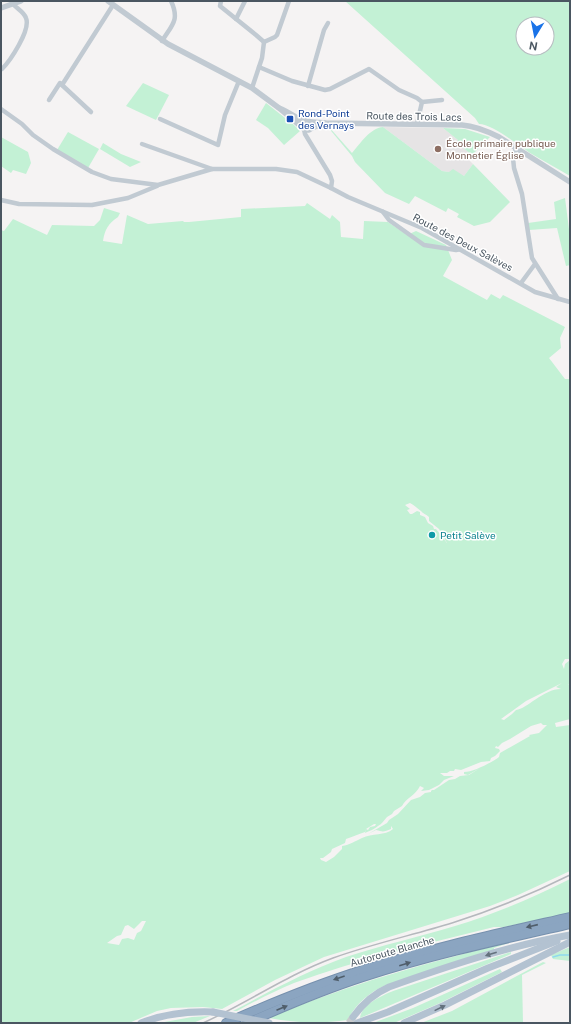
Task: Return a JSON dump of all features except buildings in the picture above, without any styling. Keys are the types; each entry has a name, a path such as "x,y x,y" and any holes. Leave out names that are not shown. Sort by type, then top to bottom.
{"highway":[{"name":"Autoroute Blanche","path":"226,1023 290,996 369,968 439,948 570,917"},
{"name":"Autoroute Blanche","path":"246,1023 320,992 384,971 472,947 570,924"}],"main road":[{"path":"355,1020 368,999 376,992 500,951 538,941 570,936"},
{"path":"355,1020 388,1012 488,968 570,936"},
{"path":"404,1023 439,1008 570,942"},
{"path":"141,1023 156,1018 192,1012 213,1012 269,1023"}],"street":[{"path":"1,8 21,1"},
{"path":"162,41 176,18 171,1"},
{"path":"221,1 220,6 264,42"},
{"path":"236,19 245,1"},
{"path":"264,42 277,35 289,1"},
{"path":"49,100 60,83 62,85 111,3 162,41 188,56 252,88 279,108 308,126 305,134 311,141 330,175 332,181 331,188"},
{"path":"2,69 10,61 27,23 25,16 12,4"},
{"path":"308,86 324,30 328,23"},
{"path":"252,88 262,58 264,42"},
{"path":"259,67 321,90 328,90 369,69 393,86 422,102 442,100"},
{"path":"160,119 218,145 225,115 238,80"},
{"path":"62,85 91,112"},
{"path":"417,124 422,102"},
{"path":"1,109 52,149 92,172 111,179 158,185"},
{"name":"Route des Trois Lacs","path":"308,126 326,123 467,126 491,132 570,182"},
{"path":"142,144 212,168"},
{"path":"516,147 514,168 522,194 532,258 534,264 558,300"},
{"path":"1,200 19,204 92,205 128,198 158,185 212,168"},
{"name":"Route des Deux Salèves","path":"212,168 287,170 301,174 348,197 422,228 535,292 558,300 570,302"},
{"path":"382,211 389,220 424,245 456,250 461,249"},
{"path":"521,283 534,264"}],"shaded area":[{"name":"École primaire publique Monnetier Église","path":"383,127 443,128 458,140 457,143 472,155 468,159 473,164 464,176 442,171"}],"green space":[{"path":"345,1 570,1 570,176 530,153 491,127 479,124 475,118"},
{"path":"143,83 169,95 156,120 126,106"},
{"path":"266,103 300,131 284,145 268,128 256,120"},
{"path":"327,126 352,153 370,133 383,127 442,171 449,172 453,169 464,176 473,164 510,202 490,222 474,226 457,217 459,214 448,208 446,212 415,196 409,204 385,193 355,162 352,156"},
{"path":"443,128 465,129 490,137 472,155 457,143 458,140"},
{"path":"68,132 99,149 88,168 57,150"},
{"path":"1,137 28,152 31,163 26,174 13,170 11,173 1,166"},
{"path":"103,143 121,154 141,162 130,167 100,149"},
{"path":"565,198 570,237 570,265 566,266 557,228 529,230 528,223 556,219 554,202"},
{"path":"307,203 330,219 332,215 340,222 341,237 363,239 364,221 388,222 407,235 416,231 446,245 452,260 443,276 487,300 491,294 500,299 503,295 565,327 560,338 561,348 549,358 565,379 570,379 570,659 565,659 562,664 564,669 565,664 570,660 570,684 568,685 570,685 570,719 555,723 556,727 570,725 570,871 490,906 324,957 275,980 222,1009 203,1007 171,1008 157,1011 129,1023 1,1023 1,230 4,231 13,219 47,235 52,225 94,226 100,220 104,208 120,213 108,227 103,241 122,244 127,215 148,224 183,221 189,222 241,217 241,209 305,206","holes":["410,503 429,517 429,521 439,529 447,543 436,529 428,523 425,517 420,515 420,512 417,511 410,514 407,510 410,509 405,505","562,683 556,687 561,689 548,692 516,710 504,720 501,719 526,701","541,723 543,725 547,725 539,733 529,735 530,736 500,753 499,757 491,762 477,769 464,772 464,774 468,775 480,768 469,775 460,776 449,780 431,792 425,793 420,797 411,800 387,823 368,834 376,830 387,831 391,829 391,826 393,829 390,831 382,834 366,836 350,844 342,846 342,849 334,857 326,862 321,860 320,858 323,858 331,852 332,849 345,843 346,839 365,832 366,829 365,833 374,829 394,811 402,806 420,786 424,788 421,791 429,790 439,785 444,780 454,776 444,776 440,773 447,773 454,771 455,769 461,770 481,762 490,761 491,758 500,751 499,749 495,748 496,746 498,747 502,743 531,726","374,824 376,824 375,826 370,827 368,830 366,829","142,921 146,921 141,931 137,933 134,940 128,938 122,939 119,945 107,943 121,935 125,926 128,925 134,929"]},
{"path":"570,879 570,913 504,927 494,927 368,959 294,983 237,1011 233,1011 289,982 346,957 441,930 499,911 542,893"},
{"path":"514,941 494,948 494,950 386,985 374,991 364,999 351,1014 348,1020 308,1022 269,1018 359,984"},
{"path":"570,947 570,961 553,959 551,955"},
{"path":"511,952 511,954 360,1018 364,1008 374,1000 386,994"},
{"path":"543,962 546,963 522,975 523,1023 421,1023 452,1011"},
{"path":"500,969 502,972 440,1003 394,1023 373,1023 413,1008"},
{"path":"210,1016 193,1023 159,1023 192,1017"}],"waterway":[{"path":"553,957 570,955"}],"tunnel":[{"path":"349,1023 353,1017"}],"railway":[{"path":"203,1023 283,981 333,958 482,913 541,889 570,875"}],"place":[{"name":"Rond-Point des Vernays","path":"290,119"},
{"name":"École primaire publique Monnetier Église","path":"438,149"},
{"name":"Petit Salève","path":"432,535"}]}
